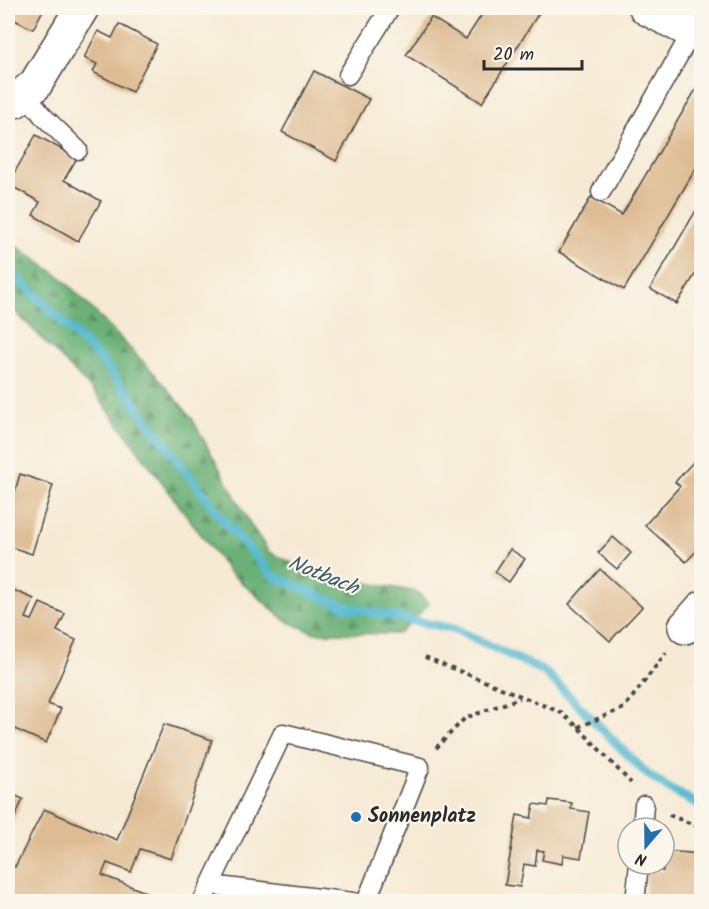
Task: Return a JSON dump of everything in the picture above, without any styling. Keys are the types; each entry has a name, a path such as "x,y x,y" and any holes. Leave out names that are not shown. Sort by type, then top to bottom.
{"street":[{"path":"16,102 35,85 82,8"},
{"path":"646,8 697,34"}],"lane":[{"path":"348,75 390,8"},
{"path":"601,192 697,34"},
{"path":"16,102 42,115 78,150"},
{"path":"202,902 283,733 420,767 366,902"},
{"path":"643,816 644,806"},
{"path":"635,902 638,876"},
{"path":"210,885 352,902"}],"path":[{"path":"578,727 624,708 693,618"},
{"path":"425,657 560,712 578,727 638,790 644,806 702,828"},
{"path":"420,767 465,718 521,697"}],"green space":[{"path":"8,240 62,278 154,373 191,417 252,527 269,552 316,574 417,592 429,604 398,634 315,633 286,621 228,571 96,394 8,304"}],"building":[{"path":"8,8 44,8 33,29 8,17"},
{"path":"486,8 542,8 482,103 406,55 431,17 466,39"},
{"path":"119,24 157,44 132,92 93,72 97,64 84,58 98,31 112,38"},
{"path":"314,71 369,99 336,161 282,132"},
{"path":"702,79 702,158 624,290 559,252 591,197 622,215"},
{"path":"36,135 77,158 64,180 101,201 78,241 33,215 40,202 8,184"},
{"path":"698,207 702,209 702,277 696,273 677,304 650,289"},
{"path":"695,460 702,466 702,545 686,562 645,525 680,486 675,482"},
{"path":"20,474 53,485 32,554 8,546 8,515"},
{"path":"613,537 631,553 617,569 598,553"},
{"path":"510,549 525,559 509,582 495,572"},
{"path":"600,569 642,607 610,641 569,604"},
{"path":"11,589 34,599 26,618 32,620 40,603 65,614 57,631 76,640 48,704 61,709 46,743 8,726 8,598"},
{"path":"164,724 212,740 171,859 140,849 131,872 107,863 102,875 158,897 157,902 8,902 8,863 15,867 44,809 117,840"},
{"path":"8,792 23,799 8,833"},
{"path":"549,800 572,803 571,809 589,812 581,858 563,855 562,864 542,860 544,851 537,850 535,866 524,864 520,887 505,885 517,815 531,818 534,804 548,806"},
{"path":"676,852 702,854 702,902 645,898 647,876 676,876"}],"waterway":[{"name":"Notbach","path":"8,273 19,279 104,363 223,520 273,576 346,607 455,629 545,672 647,774 702,806"}],"place":[{"name":"Sonnenplatz","path":"356,817"}]}
